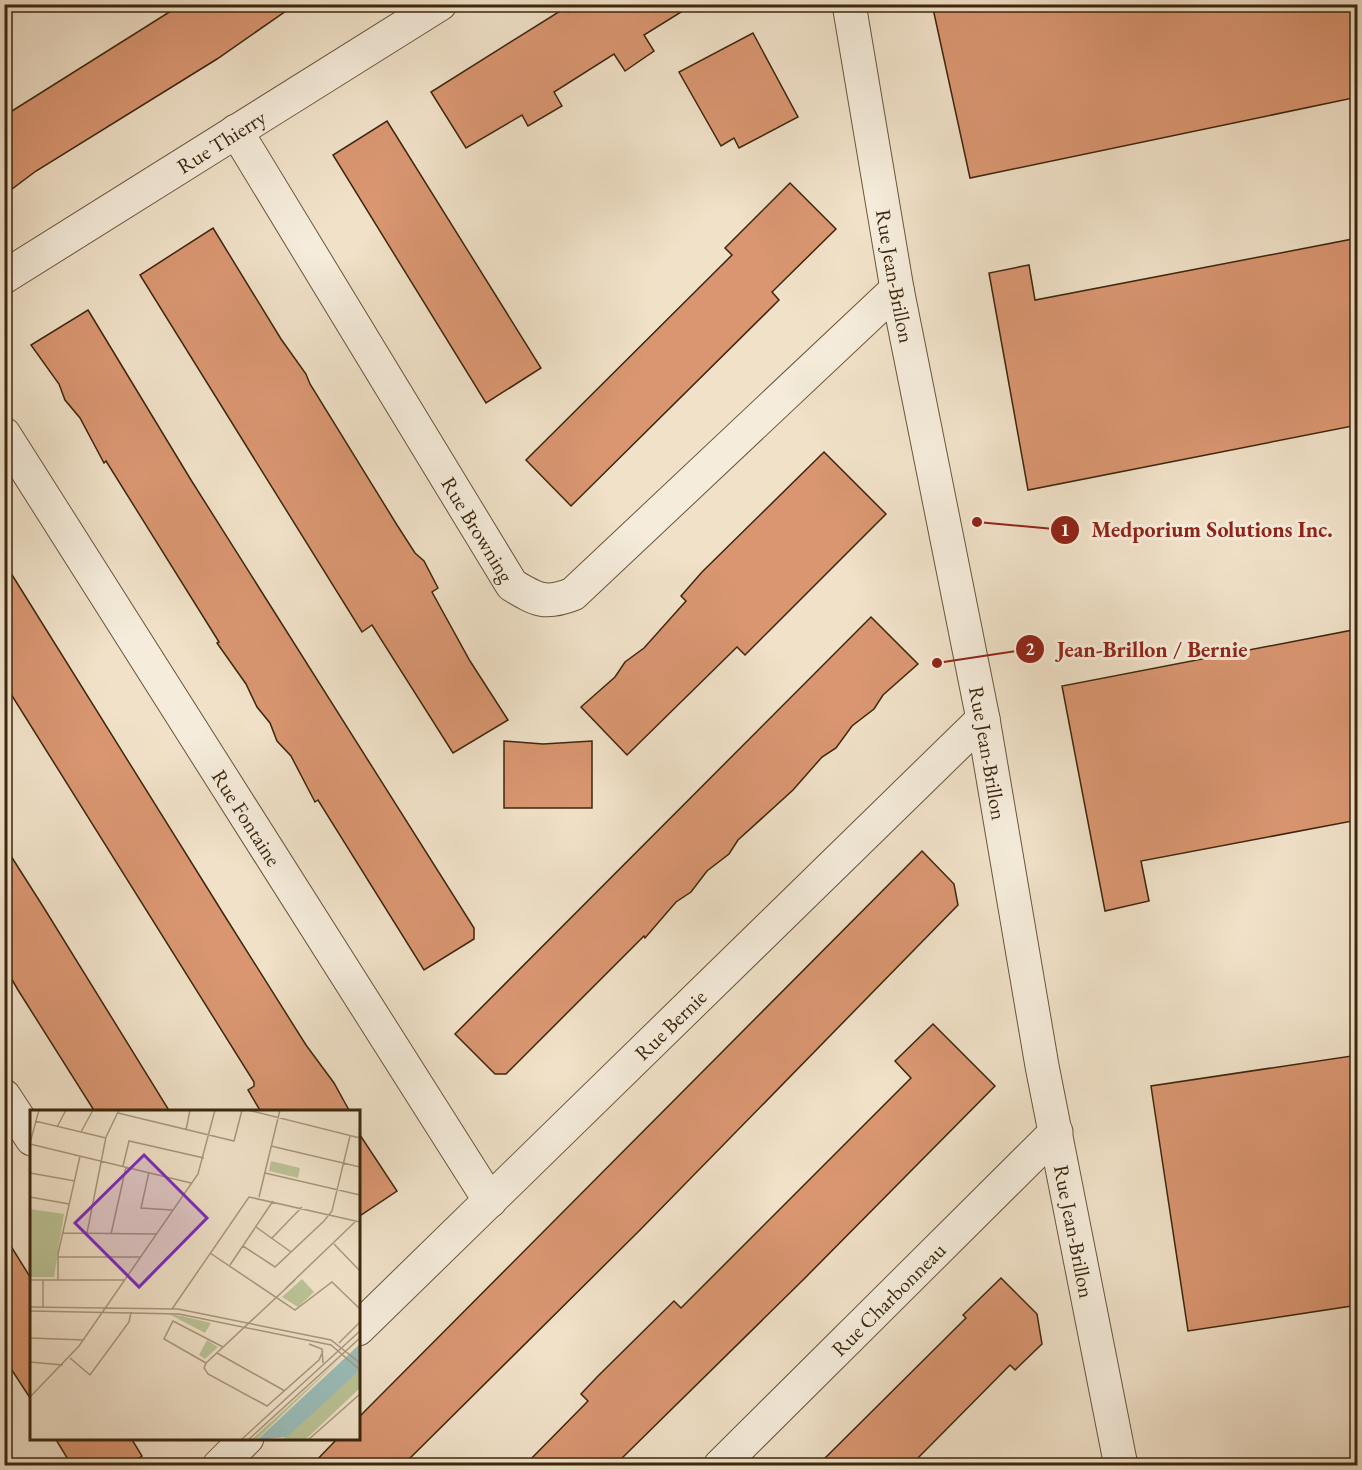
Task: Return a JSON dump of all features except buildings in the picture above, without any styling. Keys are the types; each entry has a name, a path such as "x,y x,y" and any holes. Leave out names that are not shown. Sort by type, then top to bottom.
{"street":[{"name":"Rue Thierry","path":"4,277 440,4"},
{"name":"Rue Jean-Brillon","path":"849,4 897,289 983,719 1056,1132 1121,1466"},
{"name":"Rue Browning","path":"236,131 512,585 534,598 555,601 573,594 897,289"},
{"name":"Rue Fontaine","path":"4,434 490,1201"},
{"name":"Rue Bernie","path":"360,1327 983,719"},
{"path":"4,1096 30,1136"},
{"name":"Rue Charbonneau","path":"720,1466 1056,1132"}],"place":[{"name":"Medporium Solutions Inc.","path":"977,522"},
{"name":"Jean-Brillon / Bernie","path":"937,663"}]}
